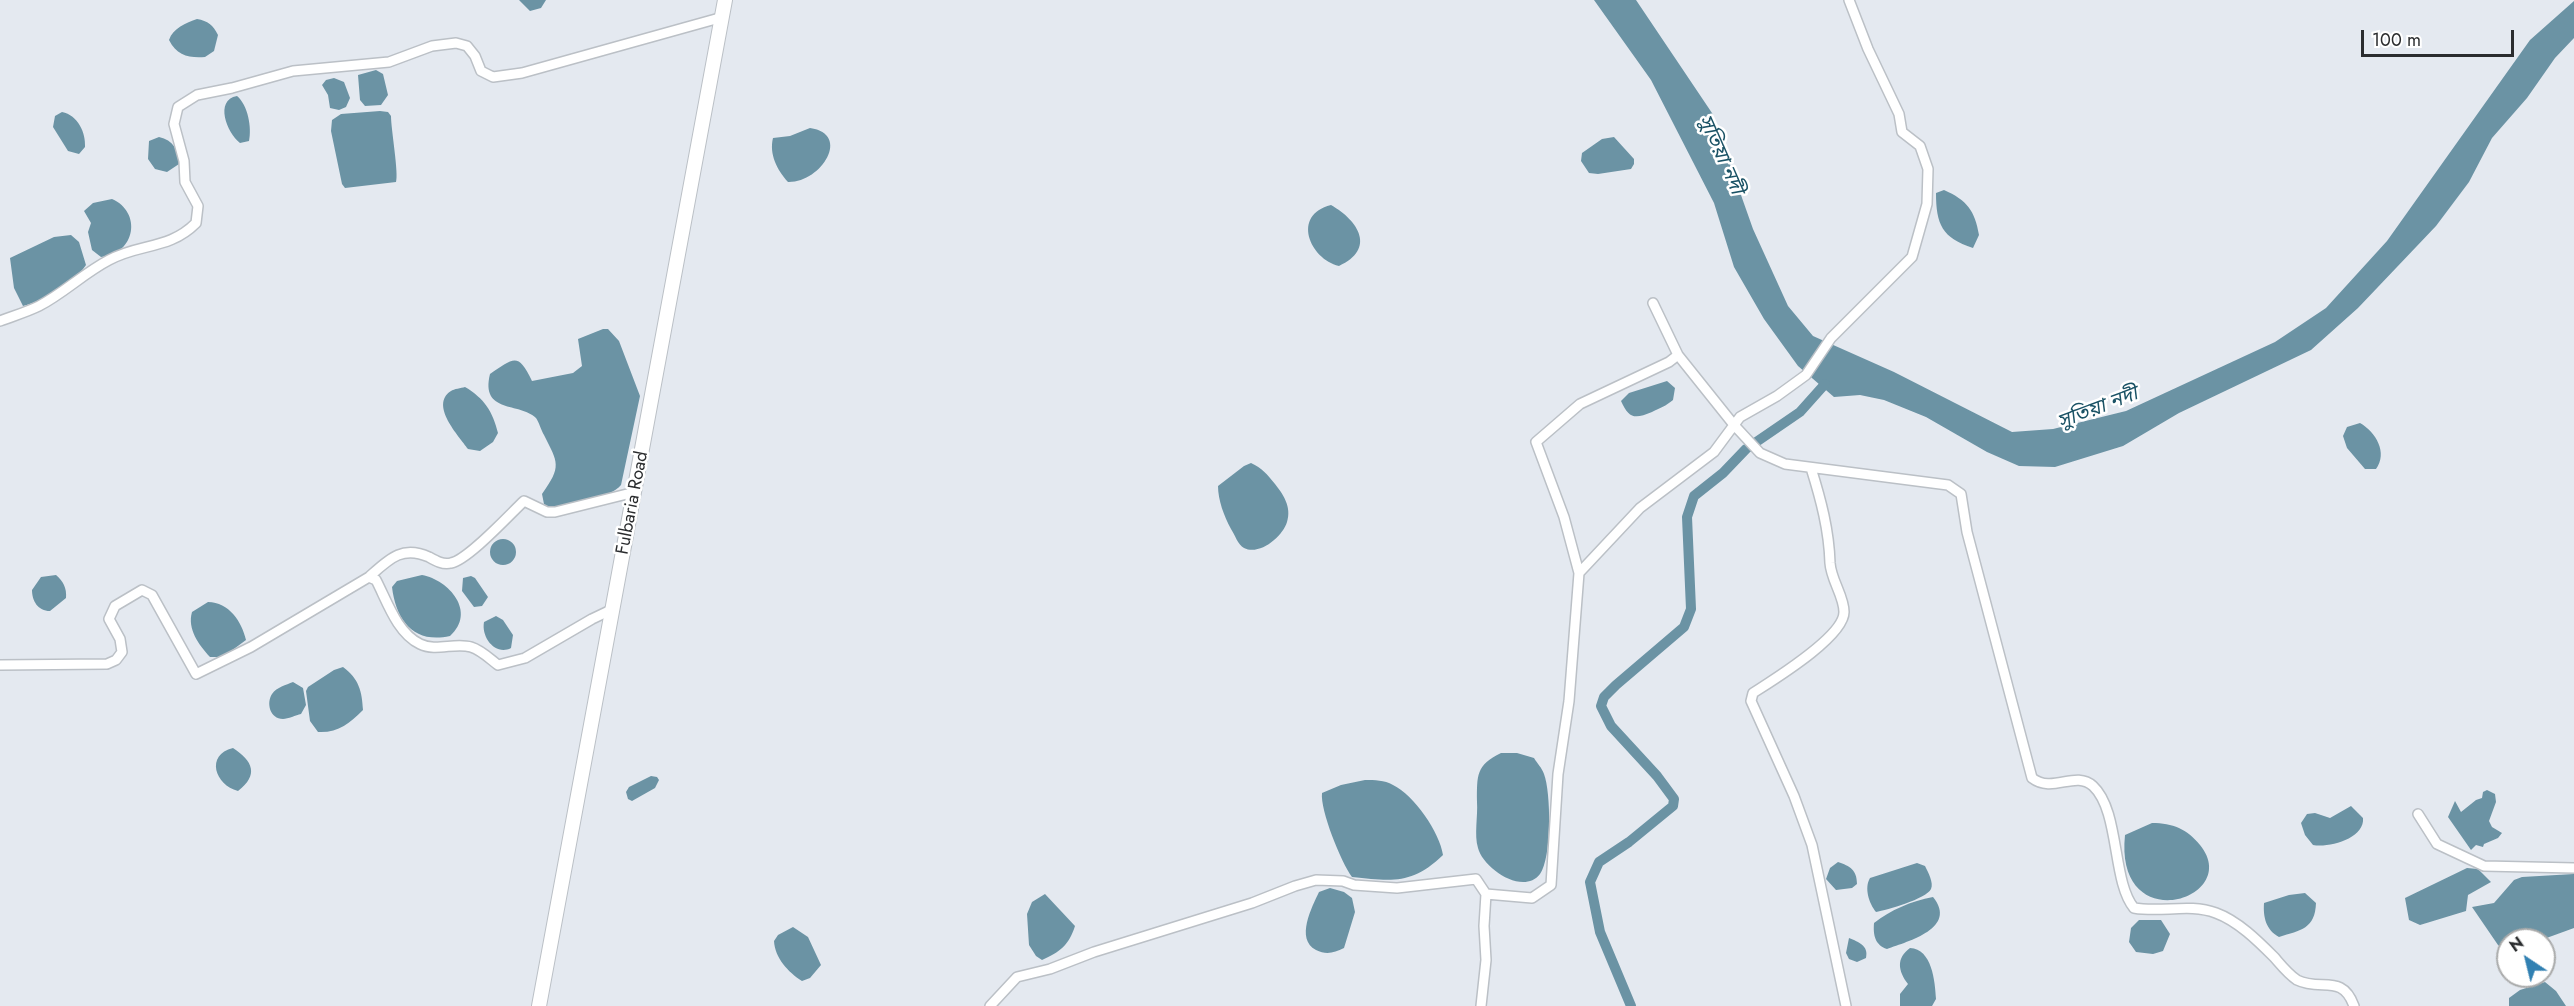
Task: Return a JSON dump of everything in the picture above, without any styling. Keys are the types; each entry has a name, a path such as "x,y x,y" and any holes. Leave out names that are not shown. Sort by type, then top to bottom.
{"main road":[{"name":"Fulbaria Road","path":"539,1006 725,0"}],"street":[{"path":"1579,573 1640,508 1714,452 1740,417 1777,396 1806,375 1831,338 1912,257 1927,204 1928,169 1920,146 1902,132 1899,114 1868,49 1849,0"},
{"path":"0,321 39,306 110,260 137,248 168,243 185,234 196,223 198,206 185,182 184,160 174,124 178,106 197,95 293,71 389,62 432,46 456,43 467,46 475,56 481,71 493,77 522,73 723,17"},
{"path":"1653,303 1678,355 1739,433 1751,441 1760,453 1785,464 1948,485 1961,494 1967,532 1986,596 2032,778 2046,785 2074,780 2083,781 2092,785 2101,796 2111,826 2130,904 2134,908 2194,908 2219,914 2249,933 2297,980 2309,984 2341,987 2350,994 2354,1006"},
{"path":"1486,894 1532,898 1551,885 1558,774 1569,701 1579,573 1564,517 1536,442 1580,404 1669,362 1678,355"},
{"path":"1811,468 1826,520 1832,553 1830,564 1836,588 1844,605 1844,616 1828,639 1753,693 1751,701 1794,796 1812,845 1846,1006"},
{"path":"0,665 107,663 116,660 122,652 120,639 109,619 115,606 142,590 153,595 196,674 251,647 369,577 391,557 414,551 441,563 453,563 478,544 524,501 547,512 555,512 635,492"},
{"path":"369,577 376,580 399,625 420,644 441,647 469,646 481,651 498,665 525,658 613,609"},
{"path":"2418,814 2437,844 2484,866 2574,868"},
{"path":"990,1006 1017,976 1050,969 1094,952 1252,903 1294,886 1317,880 1397,888 1476,879 1486,894 1485,991 1481,1006"}],"water":[{"path":"519,0 546,0 541,8 530,11"},
{"name":"সুতিয়া নদী","path":"1594,0 1636,0 1712,113 1753,229 1788,306 1813,336 1894,372 2012,432 2053,429 2126,411 2275,342 2326,308 2387,241 2530,40 2574,1 2574,38 2555,58 2527,98 2492,138 2469,182 2436,226 2358,308 2311,350 2179,413 2123,446 2055,467 2019,466 1987,452 1926,417 1884,400 1860,395 1834,397 1798,366 1764,319 1734,267 1714,203 1651,80"},
{"path":"197,19 210,24 218,35 214,51 205,57 184,55 176,50 169,40 177,29"},
{"path":"376,70 383,74 388,95 381,105 365,106 360,100 358,75"},
{"path":"334,78 344,82 350,98 346,107 339,110 330,108 328,95 322,85 326,80"},
{"path":"237,96 244,105 250,130 249,141 240,143 227,125 224,110 230,99"},
{"path":"62,112 68,114 80,125 85,147 79,154 68,151 53,127 55,116"},
{"path":"388,112 391,116 396,182 345,188 342,184 331,131 332,120 341,114"},
{"path":"810,128 822,132 829,139 830,148 827,158 811,175 788,182 775,162 772,150 773,138 790,136"},
{"path":"159,137 171,143 178,154 179,164 167,172 155,169 148,159 149,141"},
{"path":"1614,137 1634,159 1631,169 1598,174 1589,173 1581,161 1582,153 1602,139"},
{"path":"1944,190 1964,202 1975,219 1979,235 1973,248 1954,240 1943,228 1937,213 1936,193"},
{"path":"112,199 122,205 128,213 131,232 122,249 101,257 92,250 88,232 91,223 84,211 93,203"},
{"path":"1331,205 1349,219 1359,235 1360,243 1357,252 1339,266 1320,255 1309,237 1308,227 1311,218 1319,210"},
{"path":"71,235 79,242 86,265 74,279 58,291 23,306 14,288 10,258 54,237"},
{"path":"608,329 619,341 640,396 621,485 608,494 551,509 544,504 542,494 555,470 556,464 552,452 536,418 529,413 503,405 491,395 488,387 490,374 505,364 515,361 523,365 532,381 573,373 582,366 578,339"},
{"path":"1667,381 1675,388 1673,400 1652,412 1633,416 1621,401 1629,393"},
{"path":"465,387 487,406 498,433 493,442 480,451 468,449 444,412 445,397 452,390"},
{"path":"2360,423 2371,432 2378,443 2381,456 2376,469 2365,469 2347,448 2343,436 2347,427"},
{"path":"1251,463 1264,472 1284,496 1288,506 1288,516 1285,527 1276,538 1264,547 1250,550 1240,545 1228,524 1220,502 1218,486"},
{"path":"503,539 512,543 516,552 512,561 503,565 494,561 490,552 494,543"},
{"path":"56,575 64,585 66,598 50,611 46,611 36,605 32,590 41,577"},
{"path":"422,575 442,583 456,598 461,617 458,627 450,636 437,638 417,633 403,620 398,610 392,587 397,581"},
{"path":"471,576 475,578 488,597 482,606 474,607 462,591 463,578"},
{"path":"208,602 222,605 233,614 246,640 223,657 210,657 198,642 191,625 192,612"},
{"path":"496,616 503,620 513,635 511,648 500,650 487,639 484,622"},
{"path":"343,667 353,676 359,686 363,710 343,727 318,732 310,721 306,691 308,687 334,670"},
{"path":"293,682 303,688 306,705 301,714 285,719 279,718 270,710 270,698 276,690"},
{"path":"233,748 245,758 251,768 249,779 238,791 224,783 216,770 219,757"},
{"path":"1501,753 1517,753 1534,758 1543,772 1546,783 1549,809 1547,854 1540,874 1533,880 1524,882 1514,881 1495,871 1481,856 1477,843 1478,778 1482,767"},
{"path":"651,776 659,780 655,788 632,801 628,799 626,792 629,787"},
{"path":"1365,780 1390,783 1409,797 1425,816 1437,836 1443,855 1432,865 1421,872 1401,879 1352,877 1332,836 1324,811 1322,793 1341,785"},
{"path":"2487,790 2495,794 2496,802 2489,821 2492,827 2502,833 2498,838 2484,844 2483,847 2476,845 2471,850 2448,817 2455,801 2461,812 2482,798 2483,792"},
{"path":"2351,806 2363,818 2358,831 2353,836 2337,843 2313,845 2305,835 2301,823 2307,814 2315,813 2330,818"},
{"path":"2152,823 2179,828 2200,845 2209,864 2205,881 2193,893 2175,900 2155,899 2138,888 2127,868 2125,835"},
{"path":"1838,862 1854,872 1857,884 1852,888 1836,890 1826,879 1830,868"},
{"path":"1917,863 1925,866 1931,881 1932,887 1928,893 1876,912 1868,895 1867,886 1870,878"},
{"path":"2467,868 2478,869 2491,882 2468,895 2466,911 2420,925 2409,920 2405,898"},
{"path":"2574,874 2574,928 2556,935 2556,928 2496,928 2496,942 2472,907 2494,903 2514,880 2522,877"},
{"path":"1330,888 1344,892 1352,898 1355,912 1344,948 1327,953 1320,952 1310,945 1306,931 1309,914 1319,892"},
{"path":"2305,893 2316,903 2313,918 2300,930 2279,937 2266,923 2264,903 2289,895"},
{"path":"1045,894 1075,926 1063,947 1042,960 1036,956 1029,945 1027,914 1032,902"},
{"path":"1933,897 1939,908 1939,917 1928,932 1887,949 1877,942 1874,923 1902,907"},
{"path":"2139,920 2161,920 2170,934 2163,951 2153,954 2136,952 2129,942 2131,928"},
{"path":"793,927 808,937 821,965 810,978 802,981 783,964 774,941 778,935"},
{"path":"1849,938 1865,947 1866,958 1857,962 1849,959 1846,953"},
{"path":"1910,948 1923,954 1931,967 1936,999 1932,1006 1900,1006 1900,994 1908,984 1900,965 1902,956"},
{"path":"2552,988 2566,1006 2509,1006 2509,998 2520,990"}],"waterway":[{"path":"1631,1006 1600,932 1590,882 1599,862 1629,842 1673,806 1674,799 1657,776 1611,726 1601,706 1604,697 1616,685 1684,627 1691,609 1687,517 1694,496 1723,473 1746,449 1800,412 1825,384"}]}
